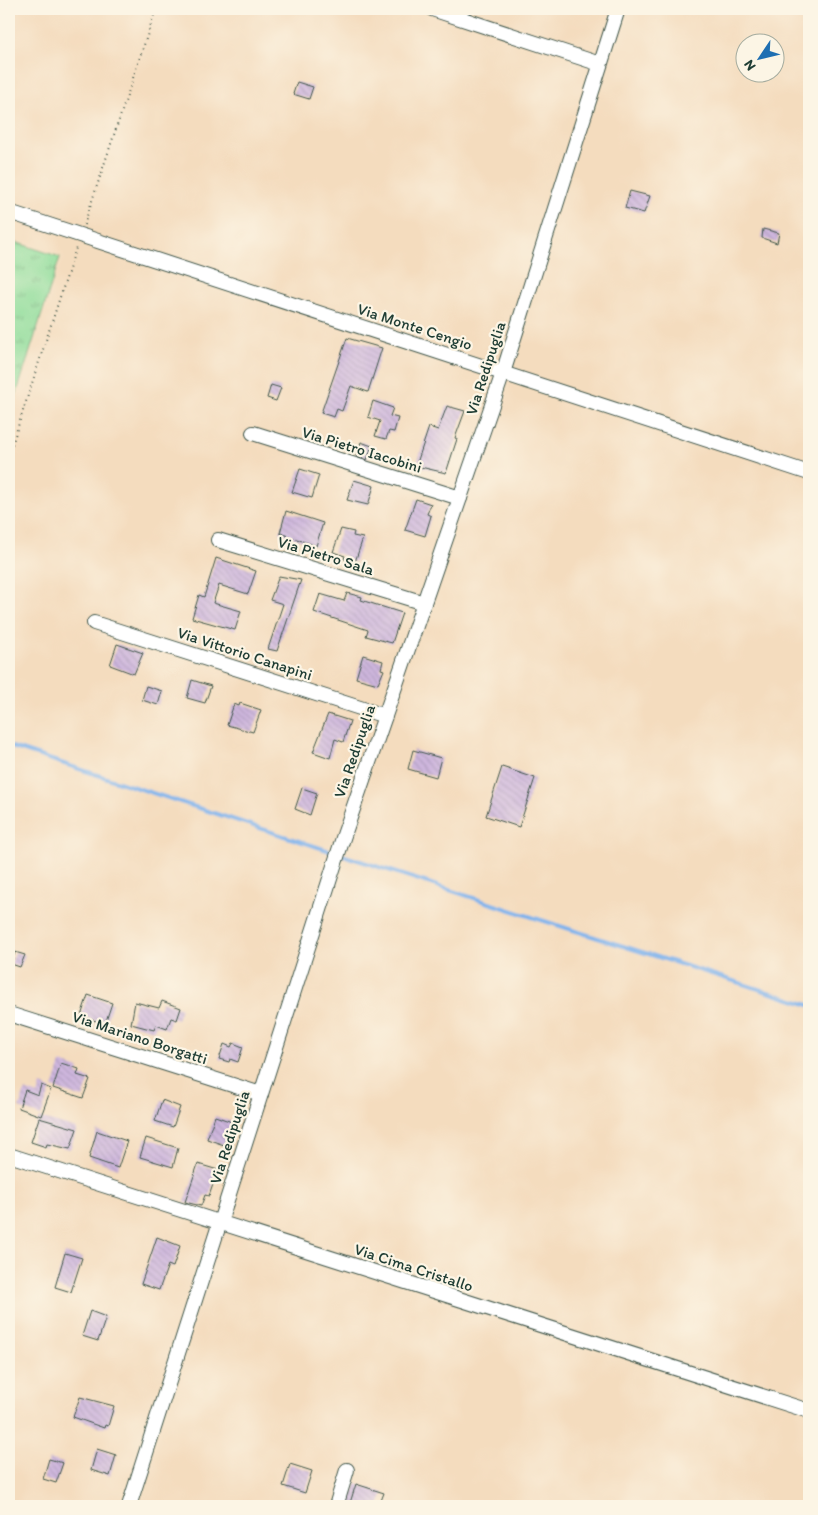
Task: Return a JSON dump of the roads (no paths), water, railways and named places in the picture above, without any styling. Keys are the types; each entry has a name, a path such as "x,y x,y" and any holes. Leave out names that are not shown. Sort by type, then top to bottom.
{"street":[{"path":"432,9 600,64"},
{"name":"Via Redipuglia","path":"129,1506 343,838 503,373 618,9"},
{"name":"Via Monte Cengio","path":"9,212 809,473"},
{"name":"Via Pietro Iacobini","path":"253,433 460,498"},
{"name":"Via Pietro Sala","path":"218,540 424,603"},
{"name":"Via Vittorio Canapini","path":"94,623 385,716"},
{"name":"Via Mariano Borgatti","path":"9,1014 261,1094"},
{"name":"Via Cima Cristallo","path":"9,1155 809,1411"},
{"path":"336,1506 347,1470"}],"waterway":[{"path":"9,746 538,919 809,1005"}]}
